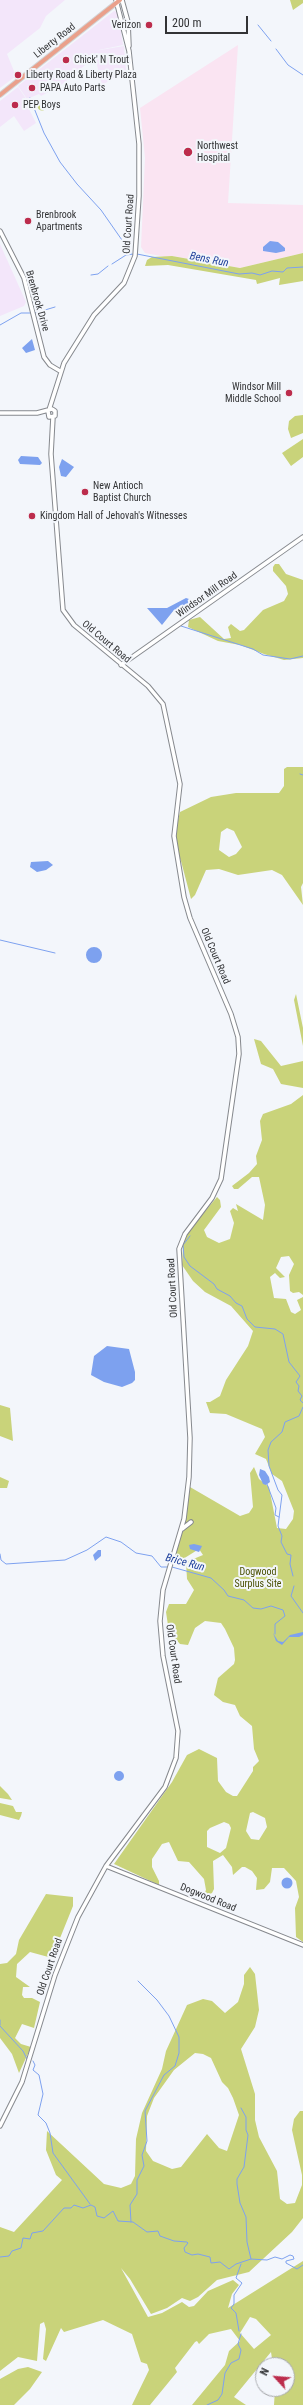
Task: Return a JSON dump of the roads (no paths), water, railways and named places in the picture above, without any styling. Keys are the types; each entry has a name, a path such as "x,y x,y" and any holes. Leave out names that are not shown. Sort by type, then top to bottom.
{"main road":[{"name":"Old Court Road","path":"0,2126 22,2082 53,1981 71,1931 106,1866 165,1787 176,1758 178,1731 160,1634 162,1600 188,1498 190,1451 179,1249 185,1234 212,1198 221,1179 238,1069 238,1044 224,996 190,918 184,897 174,836 180,784 165,708 155,693 74,625 63,610 51,454 50,413 53,398 60,371 88,322 124,283 136,254 140,156 129,51 119,1"},
{"name":"Liberty Road","path":"0,95 119,1"},
{"name":"Brenbrook Drive","path":"0,231 24,278 44,357 50,365 60,371"},
{"path":"0,413 50,413"},
{"name":"Windsor Mill Road","path":"121,665 303,537"},
{"path":"180,1531 191,1522"},
{"name":"Dogwood Road","path":"106,1866 303,1945"}],"water":[{"path":"270,241 278,242 285,248 285,251 276,253 263,251 263,247"},
{"path":"32,339 35,350 26,353 22,348"},
{"path":"21,456 38,457 42,463 40,465 20,464 18,460"},
{"path":"62,459 74,467 66,477 61,476 59,467"},
{"path":"186,598 189,599 192,607 174,610 162,625 147,608 167,608"},
{"path":"48,861 53,865 46,870 37,872 30,867 31,862"},
{"path":"91,947 97,947 102,952 100,961 97,963 91,963 86,958 86,952"},
{"path":"107,1346 129,1349 135,1372 135,1380 132,1383 122,1387 104,1382 91,1375 94,1356"},
{"path":"260,1469 265,1471 269,1477 270,1482 266,1485 263,1484 259,1475"},
{"path":"194,1544 202,1546 199,1552 190,1549 189,1545"},
{"path":"98,1550 101,1550 101,1556 95,1561 93,1555"},
{"path":"303,1632 303,1635 299,1637 289,1637 282,1645 276,1641 273,1633 278,1641 283,1642 290,1635"},
{"path":"117,1771 121,1771 123,1772 123,1780 117,1781 114,1778 114,1774"},
{"path":"287,1877 291,1879 293,1883 291,1887 287,1889 283,1887 281,1883 283,1879"}],"waterway":[{"path":"258,25 271,41"},
{"path":"276,49 288,65 303,75"},
{"path":"30,98 44,133 60,162 77,184 101,210 131,253"},
{"name":"Bens Run","path":"112,264 126,255 134,254"},
{"name":"Bens Run","path":"137,254 239,274 252,273 260,275 272,271 283,272 287,268 303,267"},
{"name":"Bens Run","path":"91,275 98,274 108,266"},
{"name":"Bens Run","path":"35,313 55,307"},
{"name":"Bens Run","path":"0,325 21,313 32,313"},
{"path":"181,626 253,649 263,655 290,659 303,656"},
{"path":"0,940 55,953"},
{"path":"190,1236 183,1245 184,1257 190,1266 214,1284 217,1289 230,1296 236,1303 242,1306 247,1319 255,1327 275,1329 283,1334 289,1362 300,1376 296,1382 299,1386 298,1391 302,1396 300,1400 303,1403"},
{"path":"293,1576 290,1564 291,1555 287,1554 281,1542 282,1536 278,1526 282,1495 278,1490 269,1466 268,1450 271,1442 282,1432 285,1422 299,1416 303,1407"},
{"path":"267,1484 276,1508 275,1515 279,1517"},
{"name":"Brice Run","path":"0,1554 1,1560 6,1564 65,1560 87,1550 106,1537 121,1542 136,1553 152,1556 161,1567 169,1567"},
{"name":"Brice Run","path":"172,1567 211,1578 224,1590 228,1596 244,1600 253,1608 261,1609 271,1606 283,1610 285,1616 275,1624 275,1634"},
{"path":"294,1586 291,1596 303,1613"},
{"path":"131,2222 130,2205 137,2194 137,2180 144,2166 142,2155 147,2141 145,2111 164,2075 175,2066 179,2053 179,2037 169,2016 157,2000 138,1981"},
{"path":"0,2020 0,2025"},
{"path":"0,2026 23,2051 27,2059"},
{"path":"33,2061 35,2065 33,2070 39,2075 43,2094 38,2115 46,2123 50,2133 53,2153 90,2204"},
{"path":"241,2108 246,2117 246,2130 248,2135 244,2167 237,2179 237,2184 240,2203 246,2217 247,2242 251,2259"},
{"path":"0,2257 9,2256 12,2251 21,2248 23,2238 30,2239 32,2233 43,2231 64,2208 71,2208 74,2205 83,2208 91,2205 95,2207 97,2216 104,2218 113,2211 118,2221 133,2222 147,2232 158,2231 160,2236 174,2241 187,2242 188,2243 184,2248 185,2252 192,2255 198,2254 210,2257 211,2263 220,2262 229,2269 236,2264 251,2259 267,2260 275,2257 282,2259 290,2255 293,2256 294,2259 286,2261 286,2263 297,2269 303,2265"},
{"path":"239,2331 236,2313 231,2308 234,2304 234,2295 242,2283 236,2278 241,2264"},
{"path":"207,2405 218,2400 222,2394 225,2373 231,2363 239,2359 241,2350 238,2344 241,2334"}],"place":[{"name":"Verizon","path":"149,25"},
{"name":"Chick' N Trout","path":"66,60"},
{"name":"Liberty Road & Liberty Plaza","path":"18,75"},
{"name":"PAPA Auto Parts","path":"32,88"},
{"name":"PEP Boys","path":"15,105"},
{"name":"Northwest Hospital","path":"188,152"},
{"name":"Brenbrook Apartments","path":"28,221"},
{"name":"Windsor Mill Middle School","path":"289,393"},
{"name":"New Antioch Baptist Church","path":"85,492"},
{"name":"Kingdom Hall of Jehovah's Witnesses","path":"32,516"}],"park label":[{"name":"Dogwood Surplus Site","path":"258,1578"}]}
